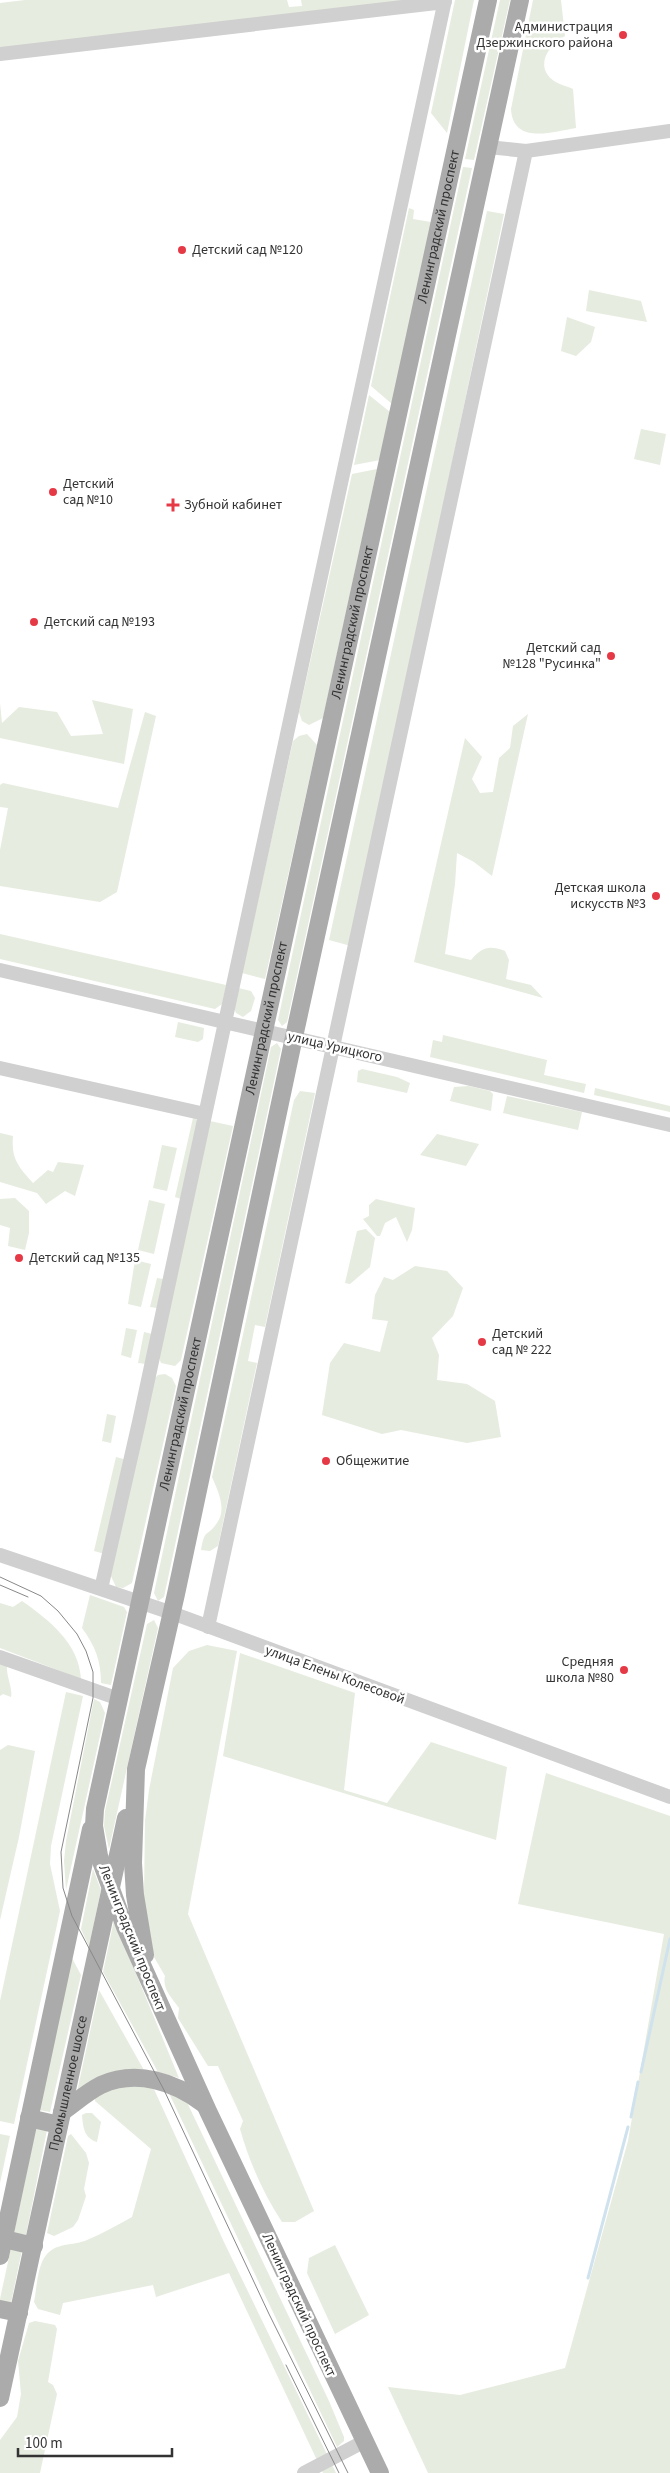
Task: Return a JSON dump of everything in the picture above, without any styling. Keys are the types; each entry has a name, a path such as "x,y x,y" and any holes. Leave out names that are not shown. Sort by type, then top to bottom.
{"main road":[{"name":"Ленинградский проспект","path":"380,2473 205,2105 110,1890 96,1841 95,1809 488,0"},
{"name":"Ленинградский проспект","path":"169,2027 145,1954 135,1895 133,1831 136,1769 172,1614 294,1037 520,0"},
{"name":"Промышленное шоссе","path":"0,2398 136,1769"},
{"path":"34,2246 2,2247 95,1809"},
{"path":"28,2118 61,2119 101,2085 131,2078 171,2085 205,2105"},
{"path":"0,2309 19,2313"}],"street":[{"path":"0,54 445,1 139,1422 101,1589"},
{"path":"488,146 526,151 670,131"},
{"path":"208,1627 526,151"},
{"name":"улица Урицкого","path":"0,970 670,1125"},
{"path":"0,1068 205,1114"},
{"name":"улица Елены Колесовой","path":"0,1555 208,1627 670,1797"},
{"path":"0,1657 119,1699"},
{"path":"304,2473 365,2441"}],"shaded area":[{"path":"25,0 287,0 289,7 302,6 301,0 416,0 0,48 0,3"},
{"path":"455,0 474,0 447,133 431,113"},
{"path":"500,0 510,0 474,160 465,159"},
{"path":"533,0 561,0 565,36 553,45 544,63 548,75 554,81 573,89 576,128 535,134 519,128 513,120 511,109"},
{"path":"463,167 472,168 287,1022 282,1026 278,1020"},
{"path":"409,208 414,210 413,219 431,222 392,404 371,386"},
{"path":"487,211 504,214 351,946 329,940"},
{"path":"589,290 641,301 647,322 586,311"},
{"path":"567,317 595,327 591,342 576,356 561,351"},
{"path":"369,395 390,412 380,460 354,465"},
{"path":"641,429 666,434 660,465 634,459"},
{"path":"377,469 323,718 309,725 302,721 299,712 352,474"},
{"path":"92,700 133,709 124,764 0,738 0,703 2,723 19,707 57,712 71,736 103,734"},
{"path":"145,712 156,716 117,892 100,902 0,886 0,850 8,808 0,807 0,785 3,783 118,808"},
{"path":"528,714 492,876 474,862 457,853 455,884 445,954 471,960 486,948 505,951 509,960 506,979 531,985 543,998 414,962 465,738 482,757 472,779 480,793 493,792 499,758 510,748 513,726"},
{"path":"307,734 317,745 265,979 242,973 293,741 299,736"},
{"path":"0,934 226,985 222,1004 215,1009 0,959"},
{"path":"238,988 251,991 255,998 251,1011 243,1017 236,1013 234,1008"},
{"path":"178,1022 204,1028 203,1039 198,1042 175,1037"},
{"path":"443,1035 547,1060 544,1075 586,1084 584,1093 430,1057 433,1040 442,1042"},
{"path":"277,1043 281,1049 164,1597 158,1601 154,1593 271,1047"},
{"path":"362,1069 397,1077 410,1083 407,1093 357,1082 358,1071"},
{"path":"469,1086 490,1091 493,1094 491,1111 450,1101 454,1087"},
{"path":"595,1088 670,1106 670,1112 594,1095"},
{"path":"300,1091 315,1093 265,1327 255,1325 248,1361 257,1363 218,1546 210,1551 201,1550 205,1535 214,1528 220,1518 220,1500 212,1477 294,1100"},
{"path":"507,1096 582,1112 578,1130 503,1113"},
{"path":"193,1118 198,1120 181,1199 175,1197"},
{"path":"210,1121 233,1126 181,1360 175,1366 161,1363 158,1355"},
{"path":"0,1133 13,1136 14,1156 23,1172 33,1183 48,1170 53,1172 58,1162 84,1165 75,1196 65,1191 46,1204 37,1193 0,1182"},
{"path":"437,1134 479,1144 466,1166 420,1155"},
{"path":"162,1145 177,1148 167,1191 153,1188"},
{"path":"15,1198 29,1211 29,1233 25,1250 8,1246 10,1228 0,1225 0,1199"},
{"path":"376,1199 415,1208 412,1230 407,1242 396,1217 385,1223 380,1236 377,1236 363,1219 369,1216 369,1205"},
{"path":"149,1200 165,1204 154,1254 138,1250"},
{"path":"366,1229 375,1238 370,1267 350,1284 345,1283 357,1231"},
{"path":"135,1260 151,1264 141,1307 128,1304"},
{"path":"415,1266 447,1271 463,1288 453,1316 432,1338 439,1355 437,1380 467,1384 495,1401 501,1437 467,1443 401,1430 382,1434 322,1415 330,1363 344,1343 380,1352 388,1321 372,1319 375,1295 384,1277 393,1280"},
{"path":"157,1278 163,1279 157,1308 150,1307"},
{"path":"126,1328 137,1330 131,1358 121,1355"},
{"path":"144,1332 152,1334 146,1364 138,1363"},
{"path":"165,1374 172,1378 176,1386 132,1583 123,1588 116,1587 110,1574 153,1380 158,1375"},
{"path":"107,1414 116,1416 111,1443 102,1441"},
{"path":"116,1457 127,1460 105,1554 94,1551"},
{"path":"90,1595 124,1607 127,1612 111,1685 101,1683 100,1667 96,1654 82,1628"},
{"path":"22,1601 52,1625 69,1644 75,1654 81,1679 0,1648 0,1603 13,1607"},
{"path":"154,1620 158,1628 109,1849 104,1826 105,1811 147,1624"},
{"path":"207,1645 237,1651 188,1914 314,2211 295,2222 282,2222 275,2211 252,2165 240,2129 243,2121 218,2066 208,2066 178,2018 179,2008 166,1989 165,1976 154,1957 144,1898 145,1821 149,1790 173,1668 189,1651"},
{"path":"240,1653 355,1693 344,1790 387,1803 431,1742 507,1767 496,1840 223,1756"},
{"path":"0,1663 7,1666 11,1697 3,1694 0,1696"},
{"path":"66,1692 83,1696 51,1846 50,1864 60,1911 14,2124 0,2121 0,2001"},
{"path":"94,1699 100,1702 105,1713 66,1890 64,1861 66,1841"},
{"path":"8,1745 35,1751 19,1837 0,1920 0,1750"},
{"path":"546,1773 670,1816 670,2473 428,2473 388,2387 460,2395 565,2368 628,2141 664,1934 518,1904"},
{"path":"93,1869 101,1890 89,1947 81,1929"},
{"path":"114,1920 179,2078 158,2072 103,1972"},
{"path":"72,1958 81,1975 50,2112 39,2110"},
{"path":"99,1990 145,2072 77,2092"},
{"path":"125,2085 153,2087 223,2240 336,2473 323,2473 229,2273 156,2297 153,2285 63,2303 60,2315 38,2309 34,2302 41,2264 51,2250 87,2240 132,2217 151,2149 95,2101 95,2096"},
{"path":"167,2089 184,2096 329,2401 344,2437 344,2441 337,2447"},
{"path":"92,2113 101,2122 97,2142 89,2138 85,2132 82,2115"},
{"path":"36,2128 47,2130 26,2235 14,2233"},
{"path":"0,2134 10,2136 0,2183"},
{"path":"71,2134 86,2153 89,2163 84,2189 86,2196 78,2220 73,2227 54,2236 47,2233 68,2136"},
{"path":"335,2245 369,2315 335,2334 307,2273 309,2258"},
{"path":"11,2248 22,2250 11,2303 0,2301 0,2299"},
{"path":"35,2321 55,2325 57,2329 48,2382 53,2385 57,2394 40,2473 0,2473 0,2440 17,2417 21,2394 18,2361 29,2323"}],"waterway":[{"path":"641,2072 670,1939"},
{"path":"631,2117 638,2082"},
{"path":"588,2278 628,2127"}],"tram line":[{"path":"0,1577 41,1596 58,1611 77,1634 86,1651 93,1672 93,1698 61,1852 63,1888 72,1916 164,2090 269,2314 348,2473"},
{"path":"0,1585 28,1597"},
{"path":"286,2365 339,2473"}],"place":[{"name":"Администрация Дзержинского района","path":"623,35"},
{"name":"Детский сад №120","path":"182,250"},
{"name":"Детский сад №10","path":"53,492"},
{"name":"Зубной кабинет","path":"173,505"},
{"name":"Детский сад №193","path":"34,622"},
{"name":"Детский сад №128 \"Русинка\"","path":"611,656"},
{"name":"Детская школа искусств №3","path":"656,896"},
{"name":"Детский сад №135","path":"19,1258"},
{"name":"Детский сад № 222","path":"482,1342"},
{"name":"Общежитие","path":"326,1461"},
{"name":"Средняя школа №80","path":"624,1670"}]}
